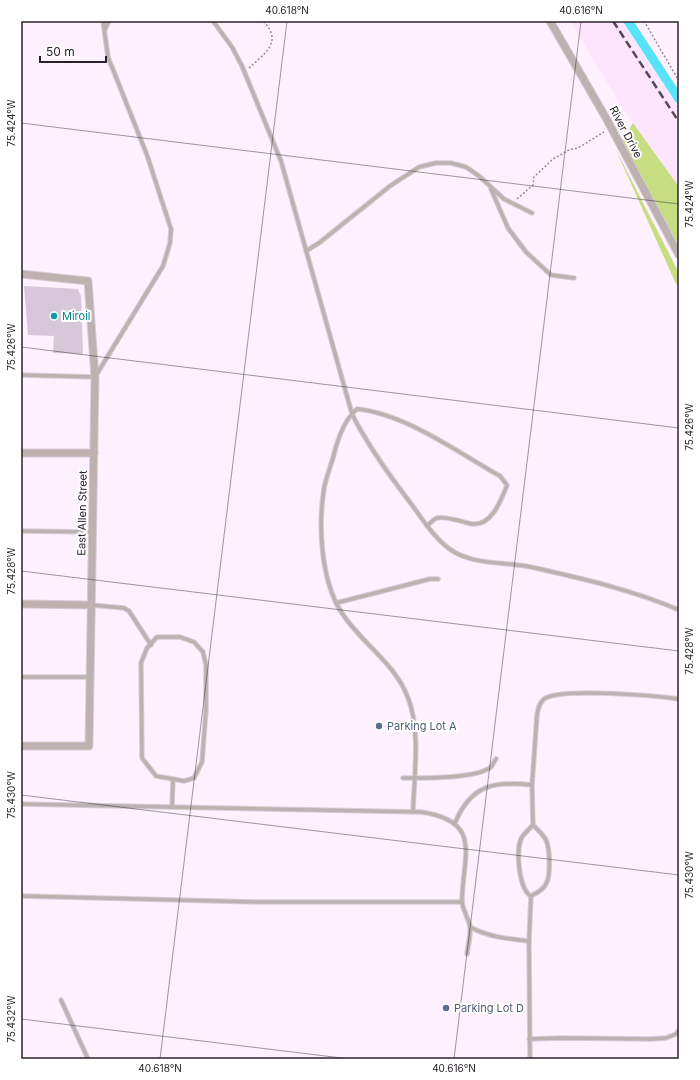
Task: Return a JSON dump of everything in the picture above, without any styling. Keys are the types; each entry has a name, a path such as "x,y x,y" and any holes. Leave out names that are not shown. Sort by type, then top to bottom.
{"street":[{"name":"River Drive","path":"550,21 611,127 679,256"},
{"name":"East Allen Street","path":"21,274 88,281 95,377 88,746 21,746"},
{"path":"21,453 94,453"},
{"path":"21,604 91,605"}],"lane":[{"path":"21,375 95,377 163,266 170,243 171,229 147,155 108,57 103,21"},
{"path":"104,30 108,21"},
{"path":"213,21 232,47 281,161 352,414 370,445 427,526 452,551 471,558 529,567 567,576 660,602 679,610"},
{"path":"306,252 390,186 419,168 436,163 451,163 466,167 479,176 504,199 532,213"},
{"path":"491,188 508,228 526,252 551,275 574,278"},
{"path":"412,812 415,724 412,707 405,690 392,670 353,627 336,603 327,576 324,555 322,533 324,489 339,435 352,414 357,409 371,411 401,420 500,476 507,486 494,513 482,523 471,524 445,518 436,518 427,526"},
{"path":"21,531 92,532"},
{"path":"336,603 430,579 438,579"},
{"path":"91,605 124,608 129,611 151,644"},
{"path":"157,637 180,637 194,642 203,652 206,665 206,710 202,762 194,778 184,781 173,780 156,776 142,758 142,663 151,644 157,637"},
{"path":"21,677 90,678"},
{"path":"532,896 542,889 547,883 548,870 546,839 533,825 532,785 539,705 545,698 554,694 604,693 679,699"},
{"path":"403,778 451,778 485,770 492,766 496,759"},
{"path":"172,807 173,780"},
{"path":"455,823 463,807 472,797 487,786 503,784 532,785"},
{"path":"21,804 433,813 455,823 465,839 467,850 462,902 470,927 467,954"},
{"path":"532,896 527,894 524,888 520,872 519,855 521,838 533,825"},
{"path":"21,896 258,902 462,902"},
{"path":"530,1059 529,941 532,896"},
{"path":"470,927 499,937 529,941"},
{"path":"61,1000 88,1059"},
{"path":"529,1039 651,1039 666,1038 676,1034 679,1030"}],"path":[{"path":"244,73 268,51 272,45 270,27 263,21"},
{"path":"644,21 679,81"},
{"path":"512,203 533,185 534,177 553,159 569,150 578,148 611,127"}],"shaded area":[{"path":"570,21 622,21 679,109 679,187 626,113"}],"green space":[{"path":"633,123 679,187 679,246 622,141"},
{"path":"615,148 679,273 679,286 676,284"}],"building":[{"name":"Miroil","path":"24,286 78,289 81,296 83,354 53,353 54,336 28,335"}],"waterway":[{"path":"628,21 679,99"}],"railway":[{"path":"613,21 679,122"}],"place":[{"name":"Miroil","path":"54,316"},
{"name":"Parking Lot A","path":"379,726"},
{"name":"Parking Lot D","path":"446,1008"}]}
